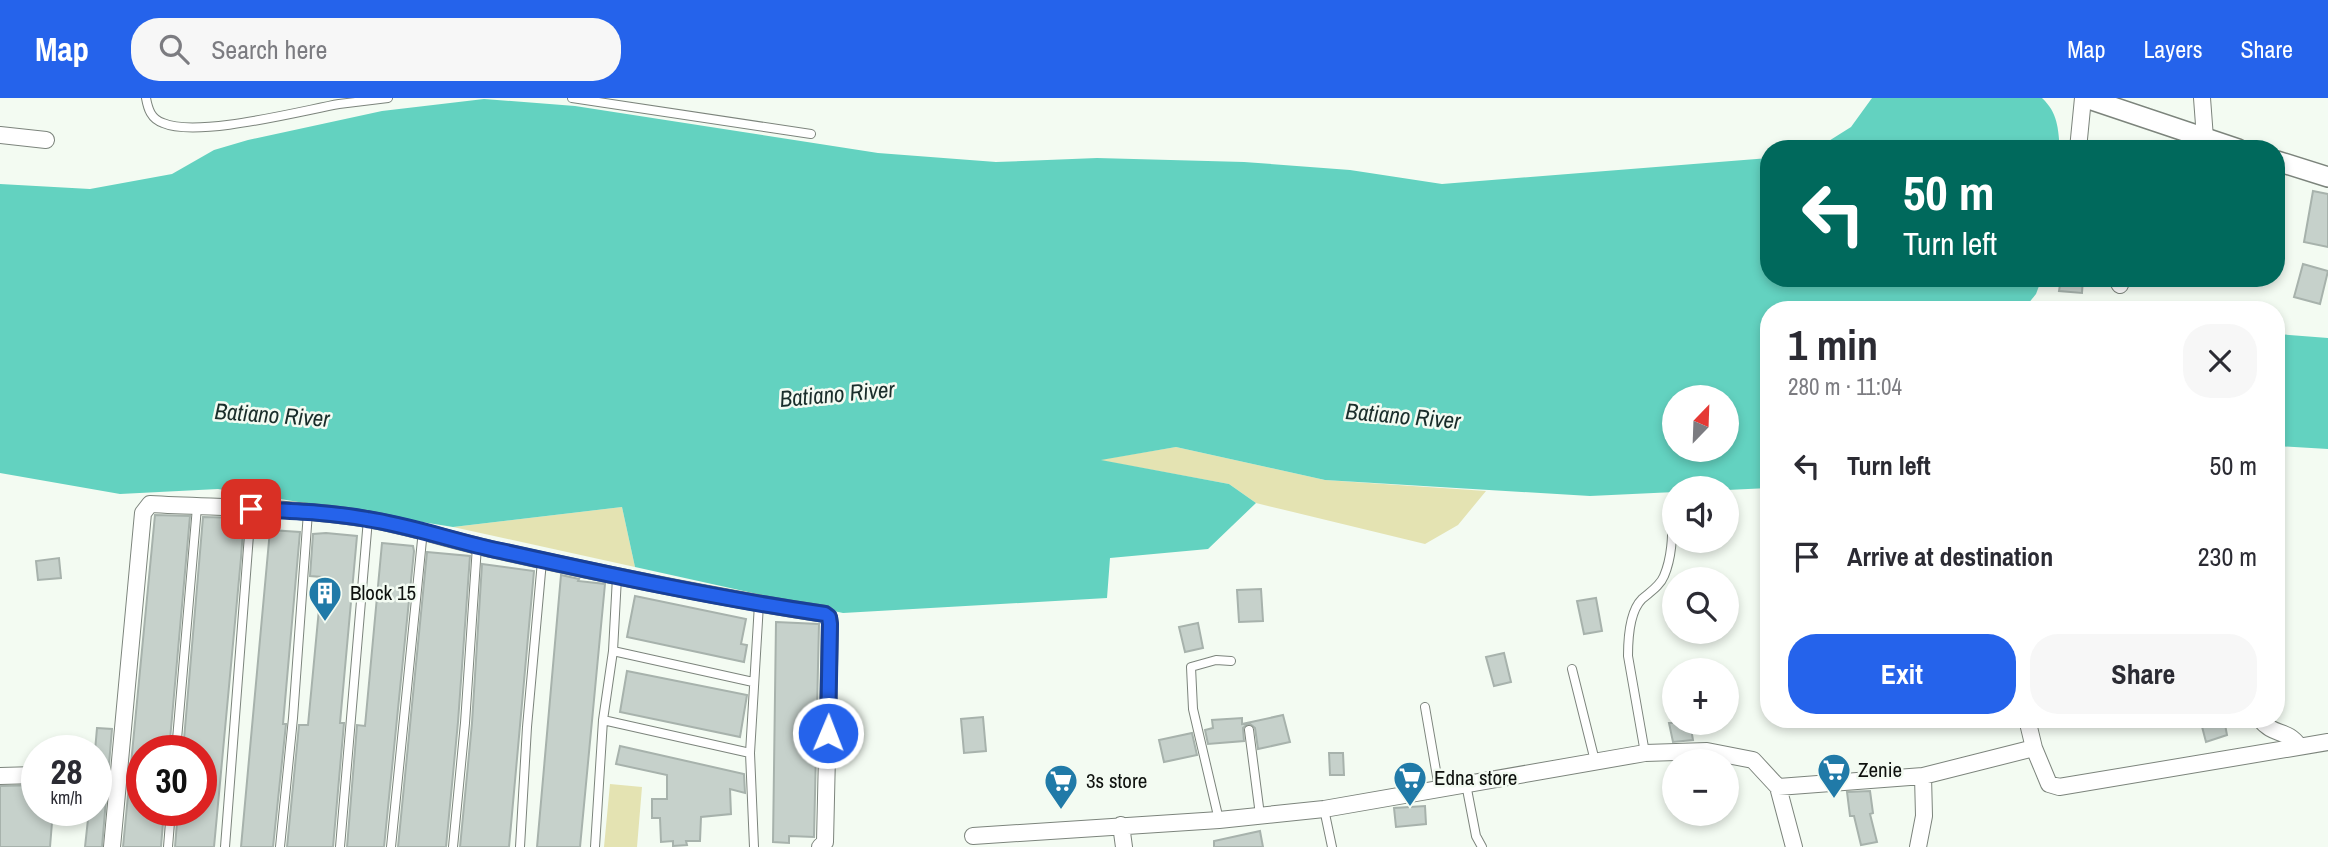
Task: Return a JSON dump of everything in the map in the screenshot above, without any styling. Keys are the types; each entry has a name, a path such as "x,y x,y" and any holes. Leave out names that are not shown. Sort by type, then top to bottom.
{"street":[{"path":"2079,140 2085,98 2210,140"},
{"path":"2202,98 2204,138"},
{"path":"0,135 46,140"},
{"path":"2285,164 2328,177"},
{"path":"112,847 143,513 150,504 308,512 368,519 617,577 825,614 829,617 825,842 820,847"},
{"path":"2028,728 2049,785 2059,787 2328,742"},
{"path":"2268,728 2292,737 2299,746"},
{"path":"1778,788 1923,776 2034,748"},
{"path":"973,836 1219,820 1324,809 1646,752 1707,751 1753,760 1778,788 1794,847"},
{"path":"0,776 21,775"},
{"path":"1918,847 1924,816 1923,776"},
{"path":"1121,825 1124,847"}],"lane":[{"path":"146,98 147,108 154,118 175,127 249,122 388,98"},
{"path":"572,98 811,134"},
{"path":"177,735 197,507"},
{"path":"225,847 251,509"},
{"path":"281,847 308,512"},
{"path":"340,847 368,519"},
{"path":"391,847 423,530"},
{"path":"453,847 465,723 477,546"},
{"path":"1646,752 1628,656 1628,640 1635,610 1640,601 1663,580 1670,553"},
{"path":"520,847 527,727 542,561"},
{"path":"595,847 603,720 613,651 617,577"},
{"path":"754,847 750,753 759,604"},
{"path":"613,651 753,682"},
{"path":"1219,820 1193,709 1191,667 1216,660 1231,662"},
{"path":"1572,669 1595,761"},
{"path":"1424,707 1439,788"},
{"path":"603,720 750,753"},
{"path":"1249,730 1260,815"},
{"path":"1466,784 1476,836 1482,847"},
{"path":"1324,809 1332,847"},
{"path":"168,847 170,826"}],"green space":[{"path":"1176,447 1325,480 1486,491 1458,525 1425,544 1256,503 1229,484 1098,460"},
{"path":"622,507 635,567 453,527"},
{"path":"610,784 642,787 637,847 604,847"}],"water":[{"path":"1872,98 2042,98 2054,115 2059,140 1830,140 1851,127"},
{"name":"Batiano River","path":"484,99 575,106 878,153 996,162 1097,158 1244,162 1350,170 1442,184 1760,159 1760,287 2039,287 2030,301 1760,301 1760,488 1739,489 1739,476 1662,476 1662,493 1590,496 1325,480 1176,447 1101,460 1229,484 1256,503 1208,549 1110,558 1107,598 843,613 635,567 622,507 453,527 218,489 120,494 0,473 0,184 90,189 172,174 214,150 382,111"},
{"path":"2285,335 2328,338 2328,449 2285,446"}],"building":[{"path":"2313,191 2328,194 2328,247 2304,242"},
{"path":"2303,264 2328,271 2320,304 2294,297"},
{"path":"2060,287 2082,287 2082,293 2059,291"},
{"path":"155,515 190,516 170,735 134,735"},
{"path":"203,517 244,518 217,815 217,735 184,735"},
{"path":"270,530 300,532 283,724 286,724 273,847 241,847"},
{"path":"313,534 357,536 340,723 344,723 333,847 287,847 299,725 308,725 322,577 310,576"},
{"path":"382,543 413,546 414,551 384,847 347,847 357,725 365,726"},
{"path":"427,552 470,556 446,847 398,847"},
{"path":"59,558 61,578 38,580 36,561"},
{"path":"482,564 534,571 509,847 460,847 472,723"},
{"path":"561,575 579,579 578,581 605,584 580,847 537,847"},
{"path":"1261,589 1263,621 1239,622 1237,590"},
{"path":"635,596 746,619 741,644 747,645 744,662 627,637"},
{"path":"1596,598 1602,631 1584,634 1577,601"},
{"path":"776,622 819,624 814,837 789,836 789,843 773,842"},
{"path":"1198,623 1203,648 1185,652 1179,627"},
{"path":"1504,653 1511,682 1494,686 1486,657"},
{"path":"627,671 747,695 740,737 620,712"},
{"path":"1283,715 1290,742 1258,749 1255,728 1249,723 1243,728 1244,741 1208,744 1205,730 1213,728 1212,720 1242,718 1242,724"},
{"path":"983,717 986,751 964,753 961,719"},
{"path":"97,728 112,729 111,735 96,735"},
{"path":"2202,728 2226,728 2227,735 2206,742"},
{"path":"1192,733 1197,755 1164,762 1159,740"},
{"path":"1672,735 1692,735 1693,740 1673,742"},
{"path":"620,746 744,774 745,793 730,789 731,814 701,817 700,841 686,841 687,845 673,846 673,841 661,842 660,818 652,818 652,799 667,799 667,775 616,764"},
{"path":"1329,753 1343,753 1344,775 1330,775"},
{"path":"21,785 21,826 52,826 50,847 0,847 0,786"},
{"path":"1870,791 1873,813 1870,814 1877,842 1861,845 1854,816 1850,816 1847,792"},
{"path":"1425,806 1426,824 1396,827 1394,808"},
{"path":"126,816 126,826 163,826 161,847 123,847"},
{"path":"87,826 104,826 102,847 85,847"},
{"path":"177,826 216,826 214,847 175,847"},
{"path":"1260,831 1263,847 1214,847 1214,841"}],"place":[{"name":"Block 15","path":"325,623"},
{"name":"Zenie","path":"1834,800"},
{"name":"Edna store","path":"1410,808"},
{"name":"3s store","path":"1061,811"}],"route":[{"path":"251,509 368,519 617,577 825,614 829,617 830,624 828,733"}]}
